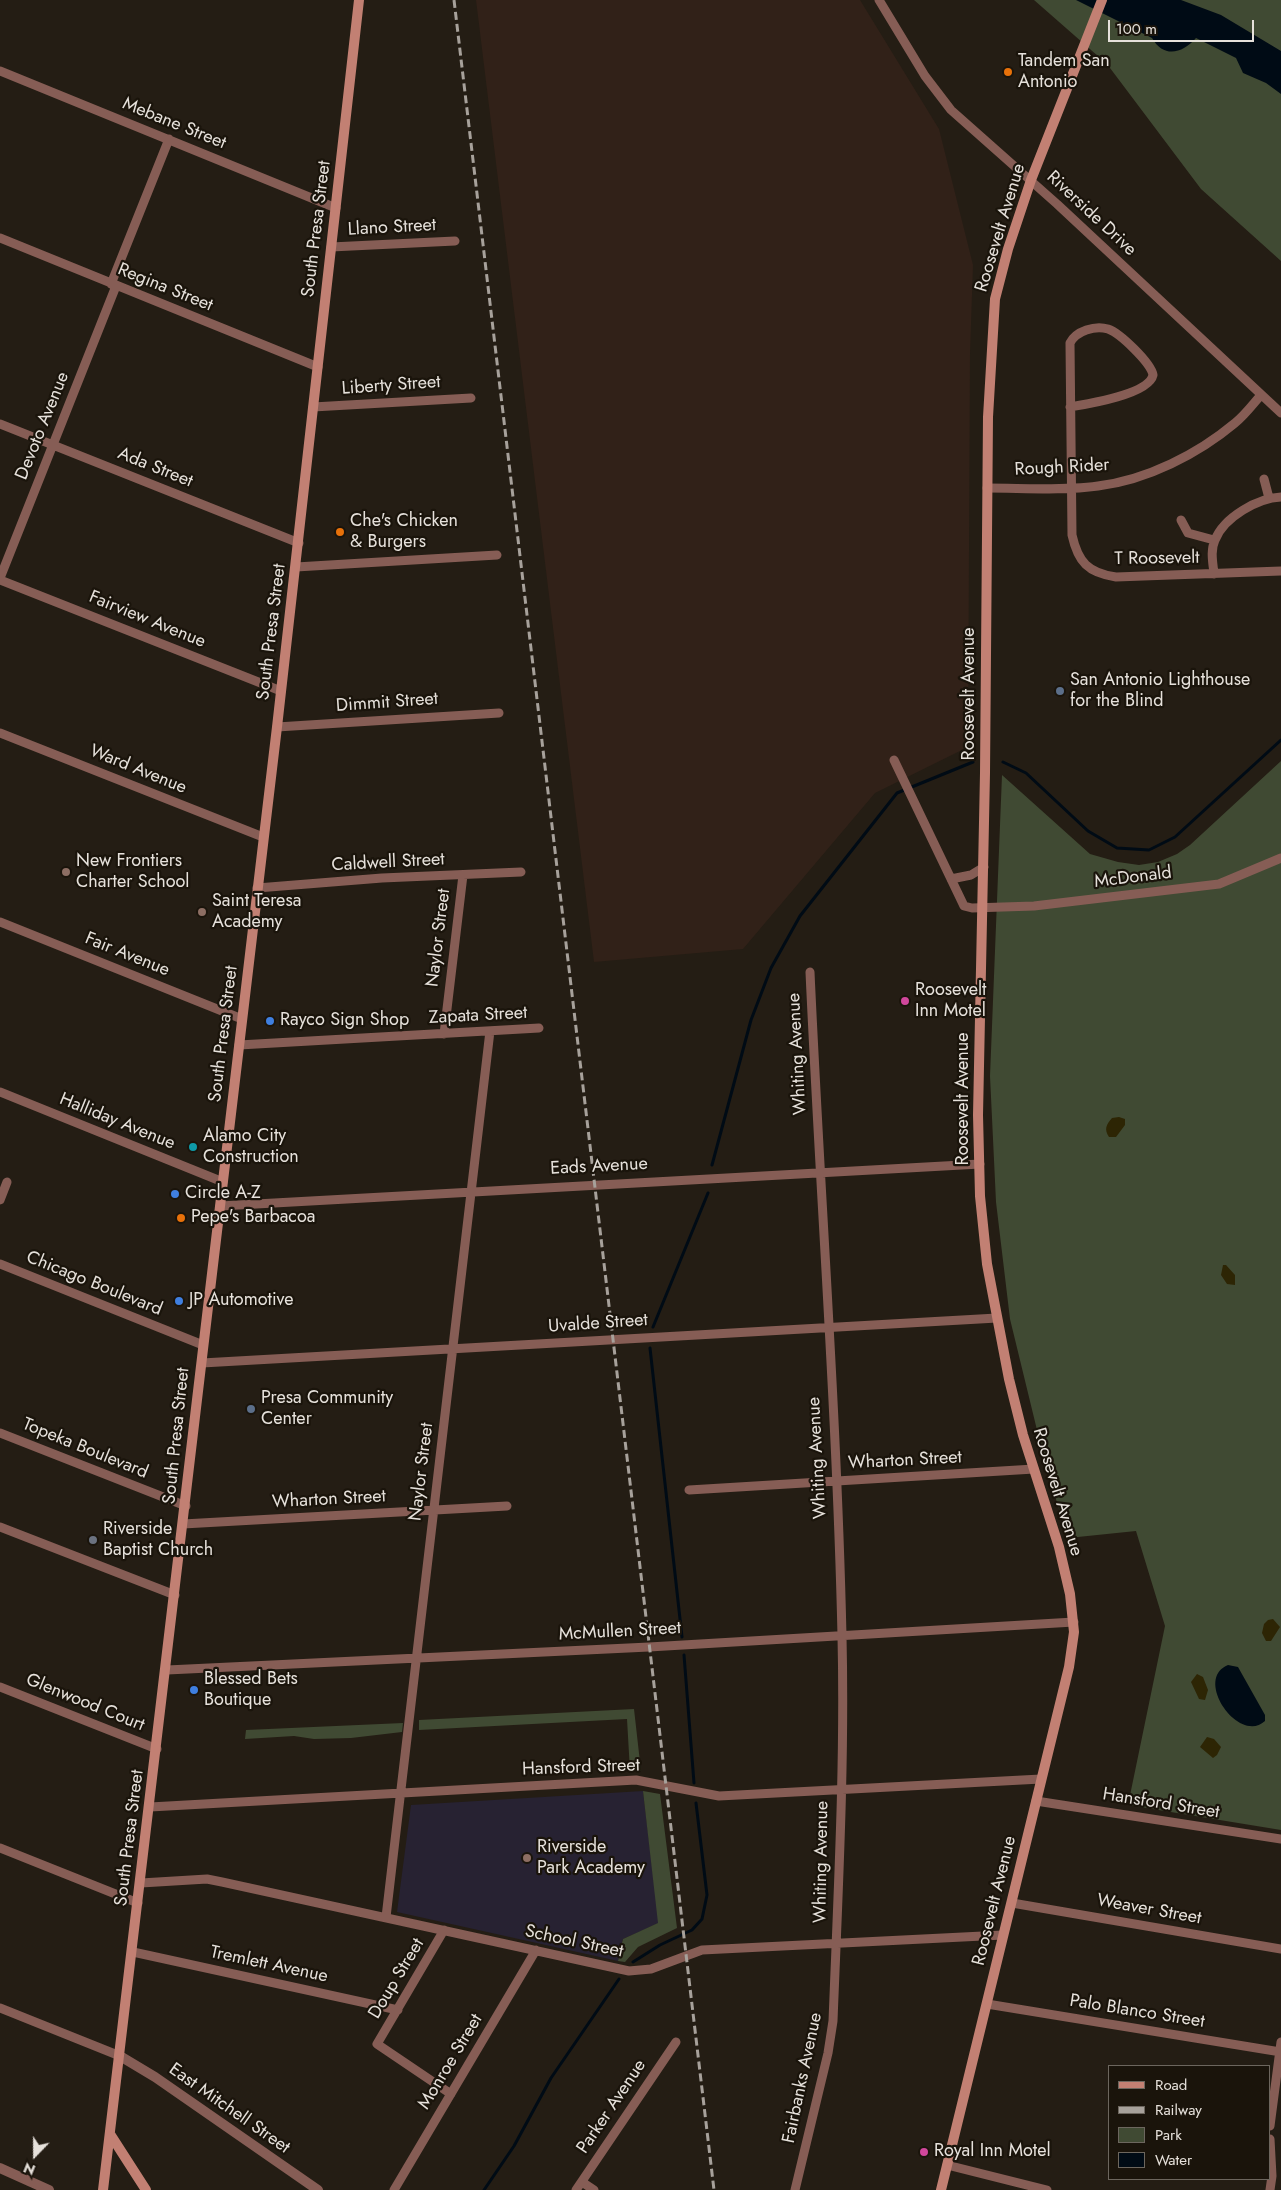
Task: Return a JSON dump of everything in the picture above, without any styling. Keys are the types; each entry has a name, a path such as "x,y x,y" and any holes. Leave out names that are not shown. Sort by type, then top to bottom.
{"main road":[{"name":"South Presa Street","path":"103,2190 167,1670 222,1182 296,567 359,0"},
{"name":"Roosevelt Avenue","path":"941,2190 1069,1667 1074,1622 1059,1547 1023,1435 997,1318 982,1227 978,1115 984,867 987,488 990,340 995,299 1031,180 1102,0"},
{"path":"110,2134 146,2190"}],"street":[{"name":"Riverside Drive","path":"879,0 925,76 950,110 1031,180 1281,413"},
{"name":"Mebane Street","path":"0,71 169,138 336,208"},
{"name":"Devoto Avenue","path":"0,579 53,446 169,138"},
{"name":"Regina Street","path":"0,238 318,367"},
{"name":"Llano Street","path":"331,247 455,241"},
{"name":"T Roosevelt","path":"1070,407 1098,403 1131,392 1152,380 1150,365 1115,333 1108,329 1091,329 1080,333 1070,343 1070,407 1071,487 1073,546 1079,558 1096,572 1116,578 1281,571"},
{"name":"Rough Rider","path":"987,488 1098,486 1128,479 1186,456 1237,422 1261,394"},
{"name":"Liberty Street","path":"313,408 471,398"},
{"name":"Ada Street","path":"0,424 298,543"},
{"path":"1264,479 1269,498"},
{"name":"T Roosevelt","path":"1214,574 1212,554 1214,540 1235,516 1269,498 1281,497"},
{"path":"1181,520 1188,533 1214,540"},
{"path":"296,567 496,555"},
{"name":"Fairview Avenue","path":"0,579 281,691"},
{"name":"Dimmit Street","path":"277,727 499,713"},
{"name":"Ward Avenue","path":"0,733 263,837"},
{"path":"894,760 964,906 983,910"},
{"name":"McDonald","path":"983,910 1034,906 1219,884 1281,858"},
{"path":"950,879 971,875 984,867"},
{"name":"Caldwell Street","path":"257,888 382,878 521,872"},
{"name":"Naylor Street","path":"444,1034 463,875"},
{"name":"Fair Avenue","path":"0,922 242,1019"},
{"name":"Whiting Avenue","path":"810,972 836,1481 842,1637 836,1943"},
{"name":"Zapata Street","path":"239,1045 539,1028"},
{"name":"Naylor Street","path":"386,1918 490,1031"},
{"name":"Halliday Avenue","path":"0,1092 222,1182"},
{"name":"Eads Avenue","path":"220,1206 980,1164"},
{"path":"0,1200 7,1182"},
{"name":"Chicago Boulevard","path":"0,1264 203,1345"},
{"name":"Uvalde Street","path":"202,1364 997,1318"},
{"name":"Topeka Boulevard","path":"0,1433 186,1506"},
{"name":"Wharton Street","path":"689,1490 1034,1469"},
{"name":"Wharton Street","path":"183,1524 507,1506"},
{"path":"0,1527 175,1595"},
{"name":"McMullen Street","path":"167,1670 842,1637 1074,1622"},
{"name":"Glenwood Court","path":"0,1687 157,1749"},
{"name":"Hansford Street","path":"150,1807 636,1780 709,1796 1041,1779"},
{"name":"Hansford Street","path":"1036,1801 1281,1840"},
{"path":"0,1848 138,1903"},
{"name":"School Street","path":"141,1883 207,1879 639,1971 650,1969 702,1950 1004,1936"},
{"name":"Weaver Street","path":"1012,1903 1281,1949"},
{"name":"Doup Street","path":"444,1930 377,2044 451,2094"},
{"name":"Fairbanks Avenue","path":"795,2190 828,2053 833,2020 836,1943"},
{"name":"Monroe Street","path":"394,2190 536,1950"},
{"name":"Tremlett Avenue","path":"133,1952 398,2010"},
{"name":"Palo Blanco Street","path":"987,2004 1280,2052"},
{"path":"0,2008 120,2056"},
{"name":"Parker Avenue","path":"576,2190 676,2042"},
{"path":"1271,2119 1281,2042"},
{"name":"East Mitchell Street","path":"120,2056 155,2077 318,2190"},
{"path":"1270,2190 1272,2176 1271,2158"},
{"path":"947,2165 1047,2190"},
{"path":"0,2168 49,2190"},
{"path":"582,2182 594,2190"}],"shaded area":[{"path":"476,0 860,0 939,129 973,265 970,354 968,747 875,793 743,949 594,962"},
{"name":"Riverside Park Academy","path":"643,1791 659,1923 623,1939 618,1961 397,1912 411,1805"}],"green space":[{"path":"1034,0 1281,0 1281,261 1201,189 1107,64"},
{"path":"1281,761 1281,1830 1128,1805 1165,1626 1136,1531 1068,1538 1046,1467 1010,1319 996,1202 990,1076 1002,775 1090,854 1118,862 1139,865 1158,862 1177,854 1190,845"},
{"path":"634,1709 641,1771 630,1771 627,1719 419,1730 419,1720"},
{"path":"403,1723 402,1732 351,1738 314,1739 294,1736 245,1739 246,1730"},
{"path":"643,1791 660,1794 677,1928 638,1947 625,1962 618,1961 623,1939 658,1923"}],"sand":[{"path":"1119,1117 1125,1119 1125,1125 1116,1137 1109,1137 1106,1129 1107,1125 1112,1118"},
{"path":"1223,1265 1226,1265 1235,1275 1235,1285 1227,1284 1221,1275"},
{"path":"1273,1619 1280,1627 1271,1641 1266,1641 1262,1633 1264,1624 1268,1620"},
{"path":"1197,1674 1203,1677 1208,1690 1205,1700 1199,1699 1191,1682"},
{"path":"1207,1737 1214,1739 1221,1747 1213,1758 1200,1747"}],"water":[{"path":"1076,0 1181,0 1221,15 1281,51 1281,94 1266,83 1243,73 1236,58 1196,38 1180,50 1168,51 1157,45 1152,38"},
{"path":"1228,1665 1238,1667 1265,1715 1265,1721 1255,1726 1243,1724 1233,1718 1224,1707 1217,1695 1215,1683 1218,1672"}],"waterway":[{"path":"1003,762 1026,773 1088,831 1117,848 1149,850 1175,837 1281,740"},
{"path":"712,1165 751,1020 771,968 800,916 897,793 973,762"},
{"path":"653,1327 708,1193"},
{"path":"650,1348 682,1637"},
{"path":"684,1655 694,1783"},
{"path":"633,1962 660,1945 692,1930 702,1919 707,1895 696,1803"},
{"path":"484,2190 514,2146 551,2078 619,1979"}],"railway":[{"path":"454,0 714,2190"}],"place":[{"name":"Tandem San Antonio","path":"1008,72"},
{"name":"Che's Chicken & Burgers","path":"340,532"},
{"name":"San Antonio Lighthouse for the Blind","path":"1060,691"},
{"name":"New Frontiers Charter School","path":"66,872"},
{"name":"Saint Teresa Academy","path":"202,912"},
{"name":"Roosevelt Inn Motel","path":"905,1001"},
{"name":"Rayco Sign Shop","path":"270,1021"},
{"name":"Alamo City Construction","path":"193,1147"},
{"name":"Circle A-Z","path":"175,1194"},
{"name":"Pepe's Barbacoa","path":"181,1218"},
{"name":"JP Automotive","path":"179,1301"},
{"name":"Presa Community Center","path":"251,1409"},
{"name":"Riverside Baptist Church","path":"93,1540"},
{"name":"Blessed Bets Boutique","path":"194,1690"},
{"name":"Riverside Park Academy","path":"527,1858"},
{"name":"Royal Inn Motel","path":"924,2152"}]}
